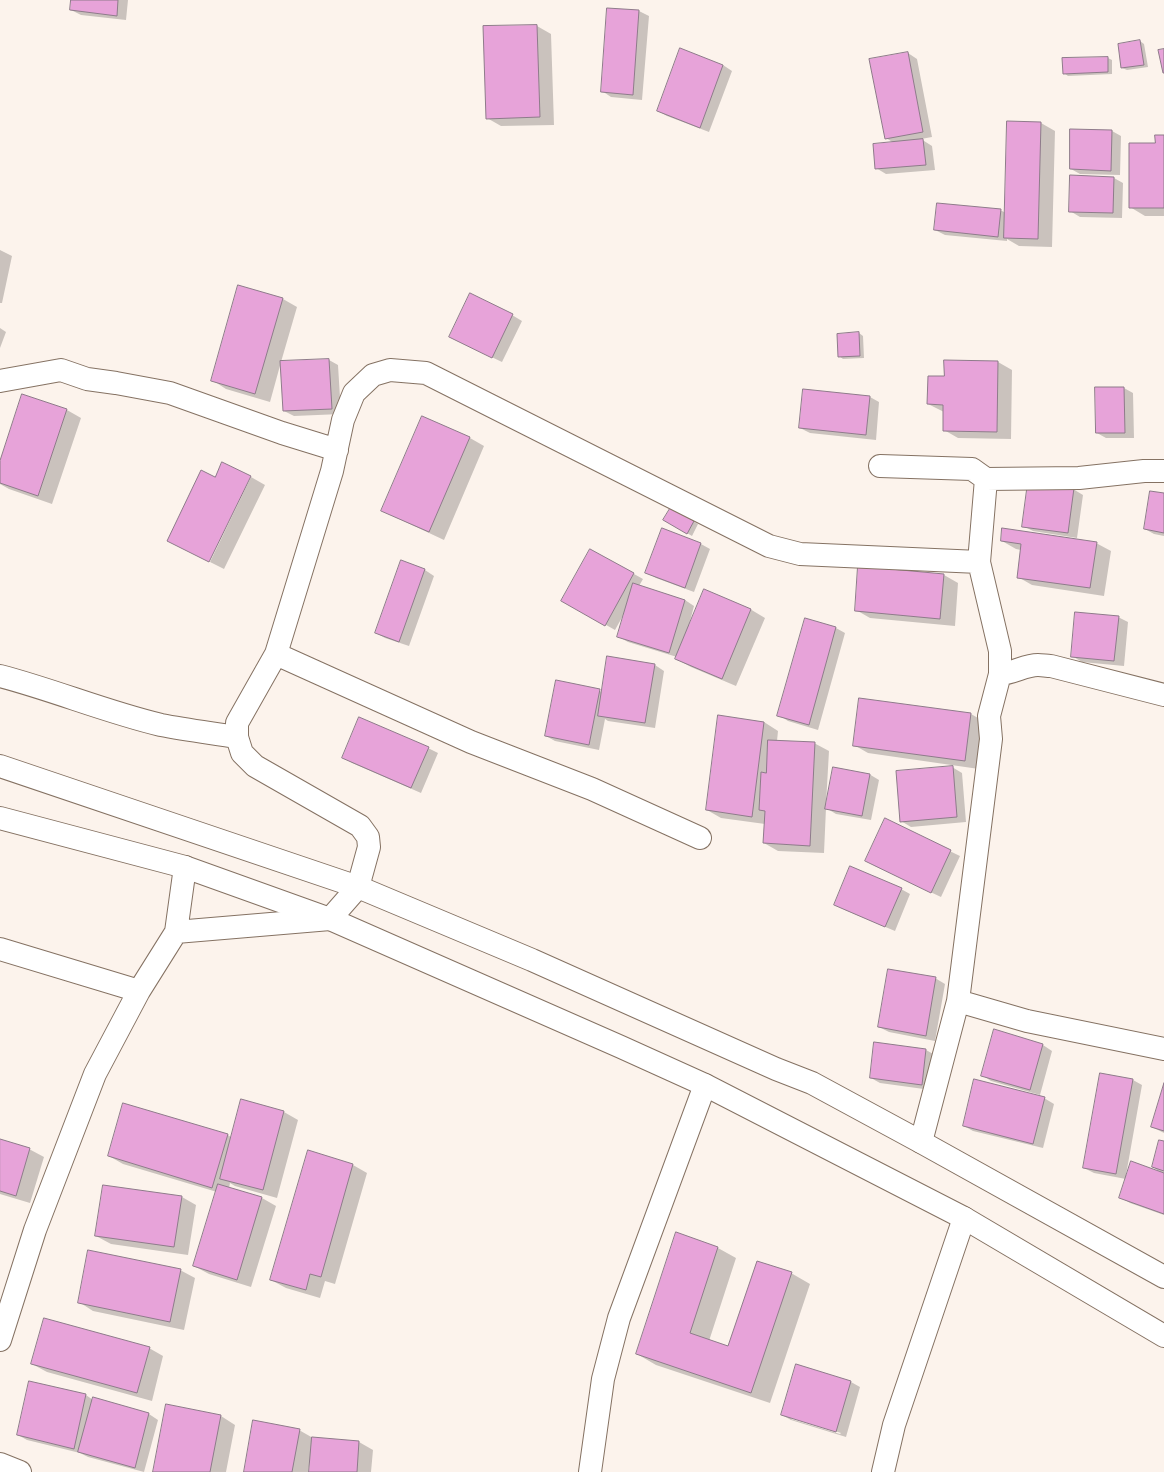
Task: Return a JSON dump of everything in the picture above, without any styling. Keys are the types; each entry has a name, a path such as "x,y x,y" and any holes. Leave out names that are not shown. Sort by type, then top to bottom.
{"street":[{"path":"0,381 61,370 87,379 116,382 170,393 282,433 337,450"},
{"path":"176,932 330,919 358,887 369,847 368,837 360,826 255,766 242,753 236,737 237,723 276,654 309,550 337,450 343,420 354,393 373,374 390,370 426,373 769,546 800,554 979,562"},
{"path":"880,466 972,469 986,479 1079,478 1144,470 1164,471"},
{"path":"921,1142 958,1001 991,739 989,716 1000,674 1000,651 979,562 986,479"},
{"path":"276,654 471,742 592,789 700,838"},
{"path":"1000,674 1011,673 1025,667 1038,665 1051,666 1164,695"},
{"path":"0,676 27,683 80,702 162,725 236,737"},
{"path":"0,766 358,887 532,960 776,1069 812,1083 1164,1277"},
{"path":"0,818 185,867 330,919 621,1047 705,1085 964,1218 1164,1336"},
{"path":"0,1340 35,1230 95,1074 139,991 176,932 185,867"},
{"path":"0,949 139,991"},
{"path":"958,1001 1027,1020 1164,1049"},
{"path":"590,1472 603,1379 619,1318 705,1085"},
{"path":"883,1472 894,1425 964,1218"},
{"path":"0,1464 20,1472"}],"building":[{"path":"71,0 118,0 117,16 70,10"},
{"path":"607,8 639,10 633,95 601,92"},
{"path":"537,25 540,117 486,119 483,26"},
{"path":"1140,40 1144,65 1121,68 1118,44"},
{"path":"680,48 723,65 700,128 657,111"},
{"path":"1164,49 1164,73 1163,73 1158,50"},
{"path":"908,52 923,132 885,139 869,59"},
{"path":"1108,57 1108,72 1063,74 1062,58"},
{"path":"1007,121 1041,122 1038,239 1004,238"},
{"path":"1070,129 1112,130 1111,171 1070,169"},
{"path":"1155,135 1164,135 1164,208 1129,208 1129,143 1155,143"},
{"path":"923,139 926,165 875,169 873,144"},
{"path":"1070,175 1114,177 1113,213 1069,212"},
{"path":"937,203 1001,209 998,237 934,230"},
{"path":"238,285 283,298 255,394 211,381"},
{"path":"470,293 513,314 492,358 449,337"},
{"path":"859,332 860,356 838,357 837,334"},
{"path":"329,359 332,409 283,411 280,361"},
{"path":"944,360 998,361 997,432 943,431 943,405 927,404 928,376 944,376"},
{"path":"1095,387 1124,387 1125,433 1096,433"},
{"path":"803,389 870,396 866,435 799,428"},
{"path":"22,394 67,409 38,496 0,483 0,461"},
{"path":"422,416 470,437 429,532 381,511"},
{"path":"222,462 251,476 209,562 167,541 201,470 215,477"},
{"path":"1028,482 1074,488 1068,533 1022,527"},
{"path":"1150,491 1164,493 1164,533 1144,529"},
{"path":"671,507 694,521 687,534 663,520"},
{"path":"662,528 701,543 685,588 645,573"},
{"path":"1002,528 1097,542 1090,588 1017,578 1021,544 1001,541"},
{"path":"590,549 634,573 605,626 561,601"},
{"path":"401,560 425,569 399,642 375,633"},
{"path":"858,566 944,574 940,619 855,611"},
{"path":"633,583 685,600 669,653 617,637"},
{"path":"704,589 751,609 722,679 675,659"},
{"path":"1075,612 1119,616 1114,661 1071,657"},
{"path":"805,618 836,627 809,725 777,716"},
{"path":"607,656 655,664 645,723 598,716"},
{"path":"556,680 600,689 589,745 545,736"},
{"path":"859,698 971,713 965,761 853,746"},
{"path":"718,715 764,722 752,817 706,810"},
{"path":"359,717 429,747 411,788 342,758"},
{"path":"768,740 815,742 810,846 763,843 765,811 759,810 761,772 766,773"},
{"path":"953,766 957,817 900,822 896,771"},
{"path":"833,767 870,774 862,816 825,809"},
{"path":"885,818 951,850 931,893 865,861"},
{"path":"850,866 902,888 885,927 834,905"},
{"path":"888,969 936,977 926,1036 878,1027"},
{"path":"994,1029 1043,1044 1030,1090 981,1076"},
{"path":"874,1042 926,1049 922,1085 870,1078"},
{"path":"1100,1073 1133,1079 1116,1174 1083,1168"},
{"path":"974,1079 1045,1097 1033,1144 963,1126"},
{"path":"1164,1083 1164,1131 1151,1127"},
{"path":"241,1099 284,1111 263,1190 220,1179"},
{"path":"123,1103 228,1134 212,1188 108,1156"},
{"path":"0,1139 30,1148 16,1196 0,1191"},
{"path":"1159,1140 1164,1141 1164,1171 1152,1167"},
{"path":"308,1150 353,1164 321,1277 310,1274 306,1290 270,1280"},
{"path":"1131,1161 1164,1173 1164,1214 1119,1198"},
{"path":"218,1184 262,1197 237,1280 193,1266"},
{"path":"103,1185 182,1196 174,1247 95,1236"},
{"path":"676,1232 718,1247 690,1333 728,1346 757,1261 792,1272 751,1393 636,1354"},
{"path":"88,1250 181,1269 170,1322 78,1303"},
{"path":"44,1318 150,1347 137,1393 31,1364"},
{"path":"796,1364 851,1381 836,1432 781,1415"},
{"path":"29,1381 86,1394 74,1449 17,1435"},
{"path":"93,1397 149,1413 135,1468 78,1452"},
{"path":"166,1404 221,1415 210,1472 153,1472"},
{"path":"253,1420 300,1429 292,1472 244,1472"},
{"path":"312,1437 359,1441 357,1472 309,1472"}]}
